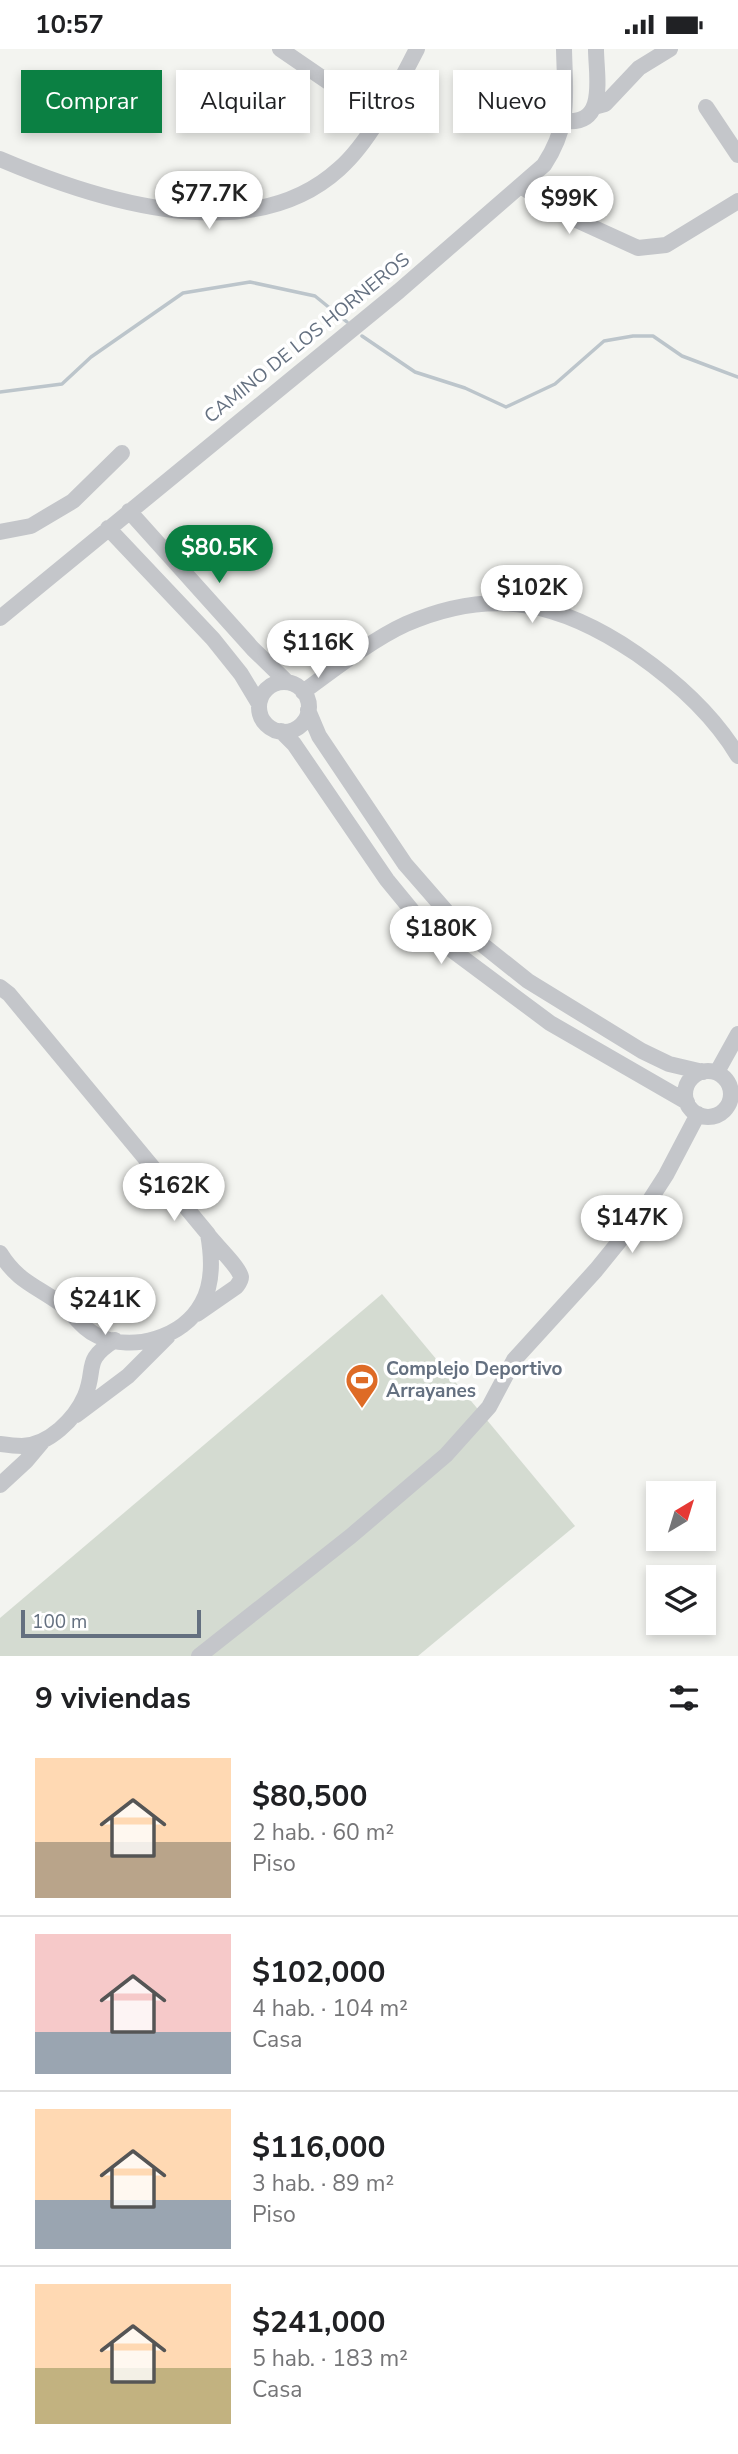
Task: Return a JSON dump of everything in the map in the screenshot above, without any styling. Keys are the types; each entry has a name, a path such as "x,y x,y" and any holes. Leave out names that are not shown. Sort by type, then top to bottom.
{"street":[{"path":"280,49 324,80"},
{"path":"405,70 417,49"},
{"name":"CAMINO DE LOS HORNEROS","path":"564,49 564,70"},
{"path":"594,107 598,90 596,49"},
{"path":"571,121 580,121 594,107 604,104 639,68 670,49"},
{"path":"706,107 738,155"},
{"path":"0,159 74,187 125,202 186,212 253,210 300,195 339,170 359,149 368,133"},
{"name":"CAMINO DE LOS HORNEROS","path":"0,618 399,291 521,187 544,165 557,145 560,133"},
{"path":"521,187 559,212 638,248 666,245 738,201"},
{"path":"0,532 31,526 73,501 121,453"},
{"path":"129,511 253,649 287,682 303,691 319,736 405,865 459,926 528,981 642,1051 669,1064 710,1072 727,1081 734,1103 720,1113 705,1116 550,1023 444,944 387,880 294,744 281,731 264,722 259,703 264,692 269,687 287,682"},
{"path":"108,528 213,639 242,674 259,703"},
{"path":"303,691 405,625 451,609 481,603 513,602 549,609 585,624 625,646 677,685 709,715 738,755"},
{"path":"281,731 299,726 308,710"},
{"path":"387,880 405,865"},
{"path":"516,999 528,981"},
{"path":"0,987 9,994 241,1275 241,1281 236,1287 172,1332 128,1376 44,1440 0,1485"},
{"path":"199,1656 351,1537 446,1455 489,1407 514,1360 596,1270 639,1217 666,1175 692,1108 688,1083 710,1072 738,1034"},
{"path":"188,1320 202,1303 209,1281 212,1255 208,1234"},
{"path":"0,1252 9,1267 25,1283 63,1305 80,1324 98,1336 134,1343 172,1332"},
{"path":"69,1420 85,1396 92,1361 80,1324"},
{"path":"92,1361 115,1341"},
{"path":"0,1444 25,1446 44,1440"}],"shaded area":[{"name":"Complejo Deportivo Arrayanes","path":"382,1294 575,1526 418,1656 0,1656 0,1618"}],"waterway":[{"path":"0,392 62,384 91,357 183,293 250,282 315,296 347,322"},
{"path":"362,336 415,372 465,388 506,407 555,384 604,341 633,336 653,336 682,356 738,377"}],"place":[{"name":"Complejo Deportivo Arrayanes","path":"362,1410"}]}
